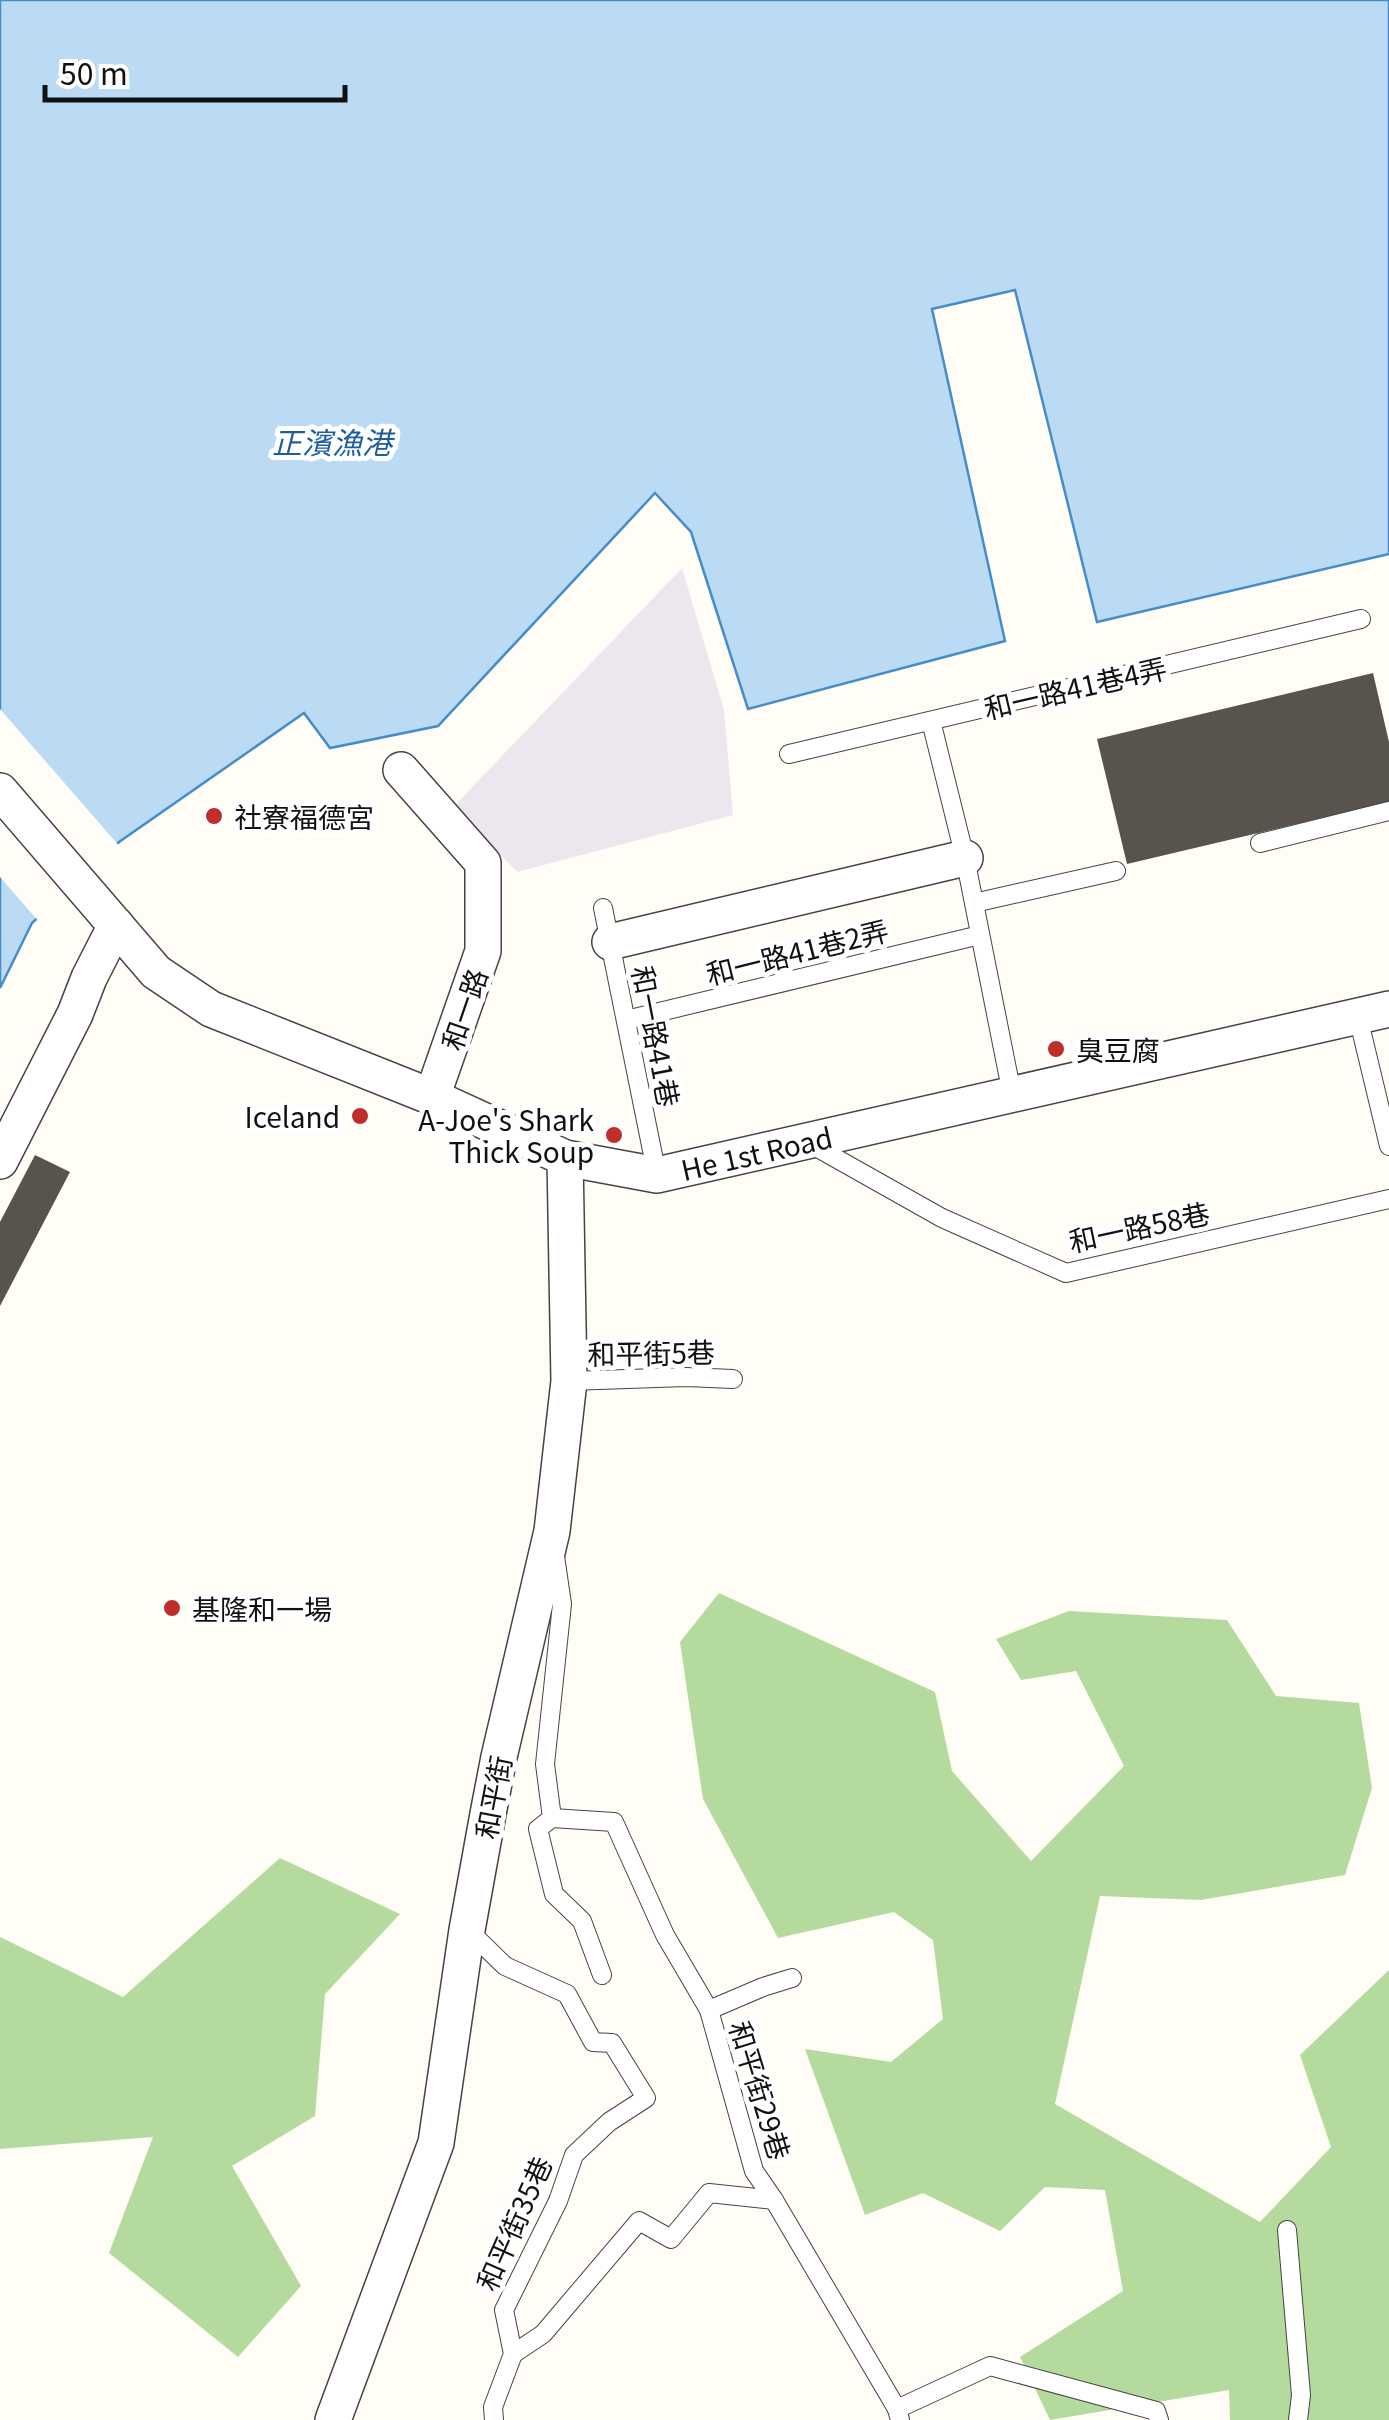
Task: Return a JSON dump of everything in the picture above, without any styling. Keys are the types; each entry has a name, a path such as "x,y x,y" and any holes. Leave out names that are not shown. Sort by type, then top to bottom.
{"street":[{"name":"和一路","path":"401,770 483,863 483,951 432,1098"},
{"name":"He 1st Road","path":"0,791 156,972 210,1008 432,1098 565,1158 657,1175 1374,1013"},
{"path":"607,925 965,858"},
{"path":"0,1160 75,1014 109,916"},
{"name":"和平街","path":"334,2420 436,2143 499,1756 552,1531 569,1381 565,1158"}],"lane":[{"name":"和一路41巷4弄","path":"789,754 1361,619"},
{"path":"931,721 965,858 1012,1094"},
{"path":"1260,843 1389,810"},
{"path":"974,903 1116,871"},
{"name":"和一路41巷","path":"607,925 657,1175"},
{"name":"和一路41巷2弄","path":"626,1020 980,935"},
{"path":"1374,1013 1389,1146"},
{"name":"和一路58巷","path":"806,1142 942,1218 1066,1273 1389,1199"},
{"name":"和平街5巷","path":"569,1381 733,1379"},
{"path":"552,1531 562,1604 545,1764 552,1818 538,1830 554,1894 582,1921 602,1975"},
{"name":"和平街29巷","path":"552,1818 614,1822 665,1936 708,2010 754,2172 899,2414"},
{"name":"和平街35巷","path":"468,1930 505,1966 568,1994 593,2042 612,2044 646,2098 609,2122 574,2155 558,2202 504,2310 513,2354 493,2407 494,2420"},
{"path":"708,2010 792,1978"},
{"path":"513,2354 542,2334 639,2221 672,2239 708,2193 774,2200"},
{"path":"1287,2230 1300,2395 1298,2420"},
{"path":"899,2414 990,2366 1156,2411 1160,2420"}],"shaded area":[{"path":"682,568 724,710 733,815 517,872 454,806"}],"green space":[{"path":"719,1593 935,1692 952,1771 1031,1861 1124,1766 1076,1671 1021,1680 996,1639 1069,1611 1227,1620 1276,1696 1359,1703 1372,1788 1345,1875 1201,1900 1100,1896 1055,2104 1260,2222 1331,2147 1300,2055 1389,1970 1389,2420 1230,2420 1229,2390 1050,2420 1020,2357 1123,2291 1105,2190 1045,2187 1000,2231 923,2193 865,2215 805,2049 891,2062 943,2019 933,1940 894,1912 778,1938 703,1799 680,1642"},
{"path":"280,1858 400,1914 325,1994 315,2116 232,2166 301,2286 238,2357 109,2253 153,2137 0,2149 0,1937 123,1997"}],"water":[{"name":"正濱漁港","path":"0,0 1389,0 1389,554 1097,622 1015,290 932,309 1005,641 748,709 691,532 655,493 438,726 330,748 304,713 119,842 32,923 0,988"}],"pier":[{"path":"0,709 121,848 40,923 0,877"}],"building":[{"path":"1373,673 1389,742 1389,802 1127,864 1097,739"},
{"path":"35,1155 70,1172 0,1306 0,1222"}],"place":[{"name":"社寮福德宮","path":"214,816"},
{"name":"臭豆腐","path":"1056,1049"},
{"name":"Iceland","path":"360,1116"},
{"name":"A-Joe's Shark Thick Soup","path":"614,1135"},
{"name":"基隆和一場","path":"172,1608"}]}
